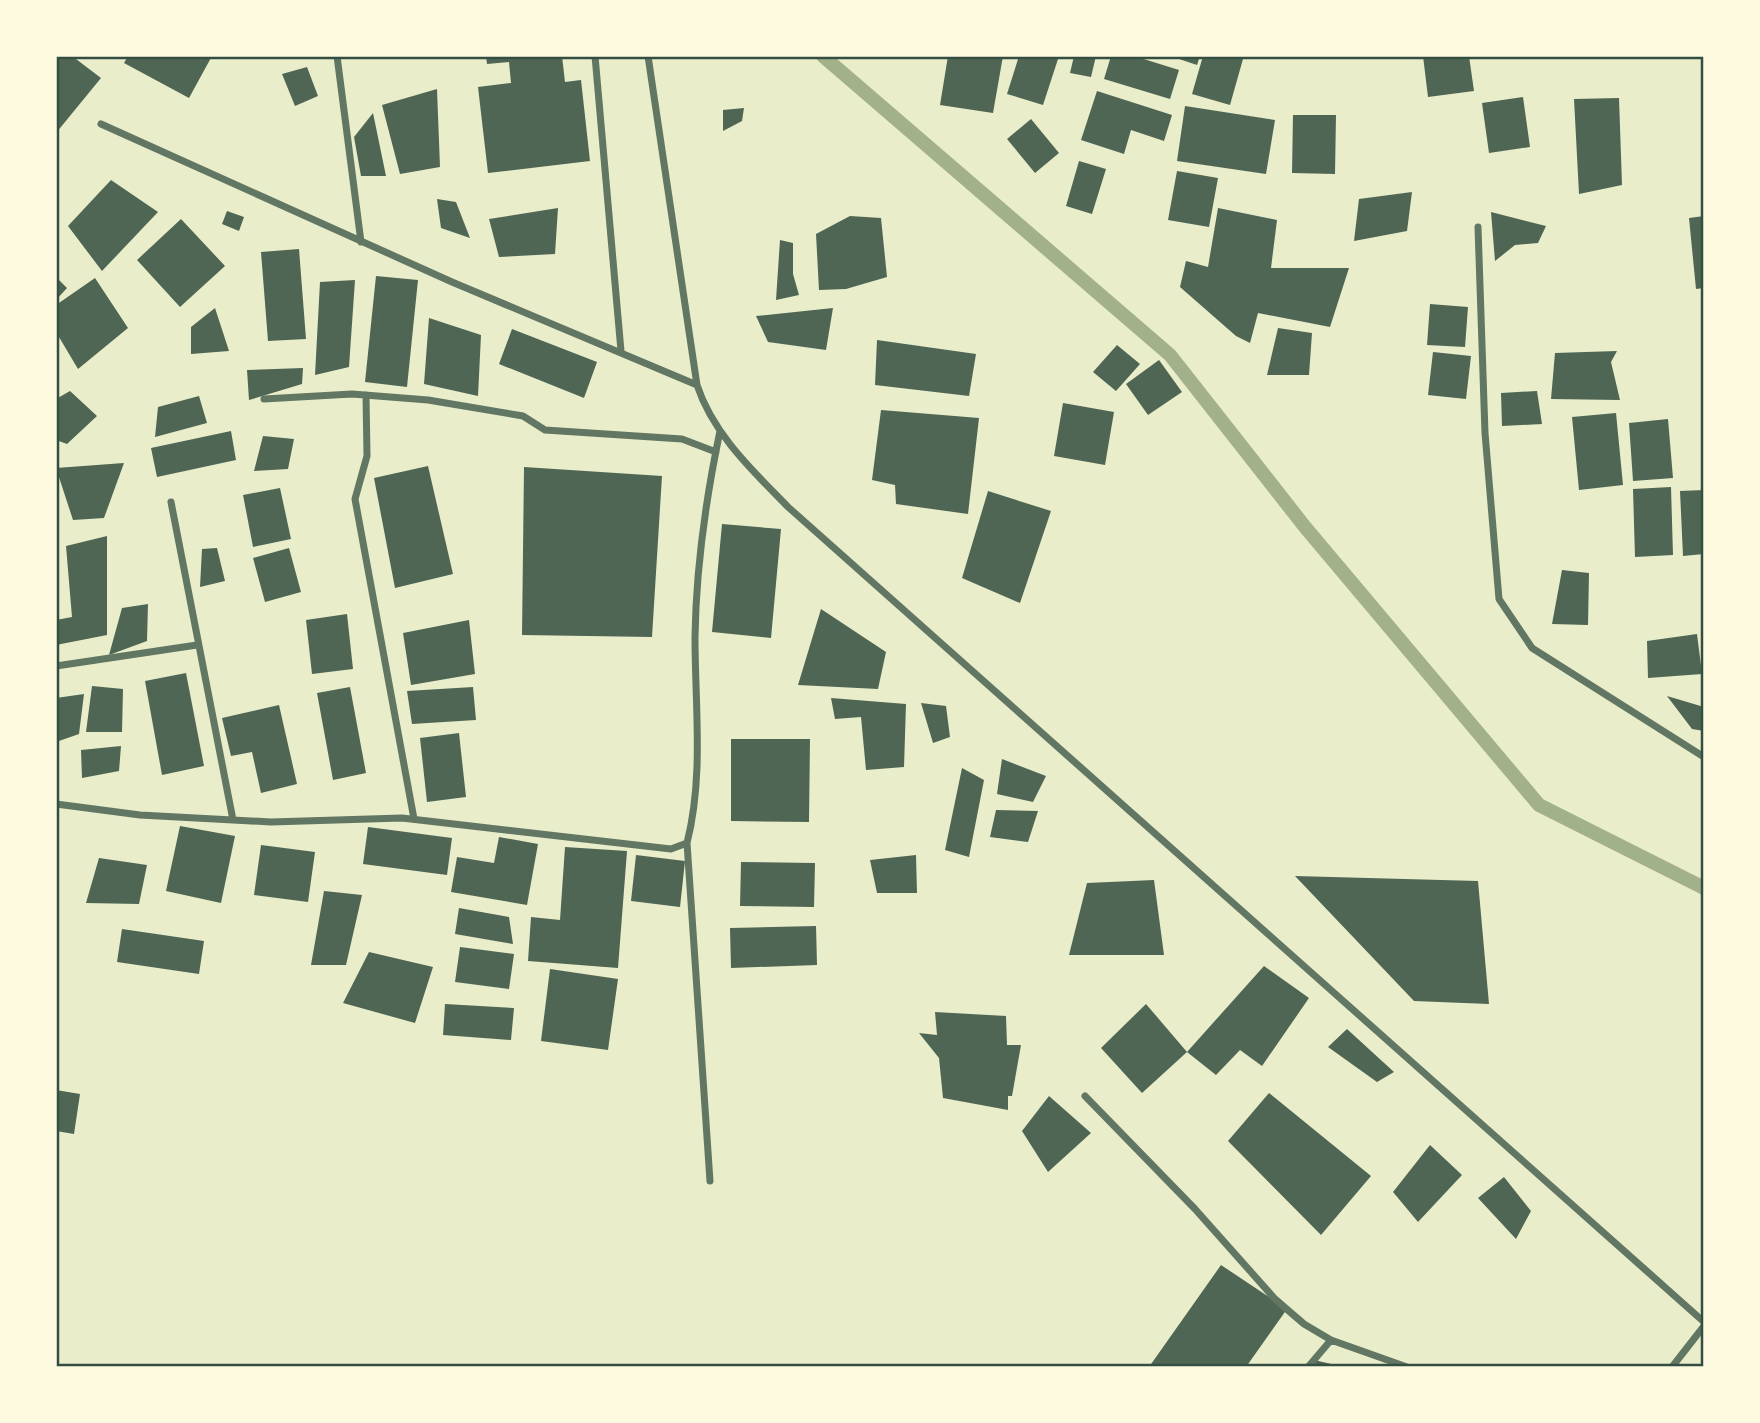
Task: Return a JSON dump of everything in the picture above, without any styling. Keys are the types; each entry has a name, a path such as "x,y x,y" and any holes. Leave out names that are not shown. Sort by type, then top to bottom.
{"street":[{"path":"337,56 361,242"},
{"path":"595,56 621,351"},
{"path":"648,56 698,385 706,411 720,431 747,465 788,507 1704,1324 1672,1367"},
{"path":"101,124 361,242 698,385"},
{"path":"1478,227 1485,433 1499,599 1532,648 1704,757"},
{"path":"264,400 366,395 428,400 523,416 545,430 682,439 716,452"},
{"path":"366,395 367,456 355,499 414,819"},
{"path":"710,1181 687,843 698,779 695,634 704,527 720,431"},
{"path":"171,502 233,820"},
{"path":"56,666 197,645"},
{"path":"56,804 140,815 271,822 414,819 671,849 687,843"},
{"path":"1085,1096 1195,1209 1275,1298 1304,1324 1331,1340 1407,1367"},
{"path":"1308,1367 1331,1340"}],"building":[{"path":"56,56 72,56 101,78 56,133"},
{"path":"128,56 212,56 189,98 124,63"},
{"path":"486,56 562,56 565,82 581,80 590,161 488,173 478,87 511,83 509,62 487,64"},
{"path":"948,56 1003,56 993,113 940,105"},
{"path":"1019,56 1059,56 1043,105 1007,94"},
{"path":"1074,56 1096,56 1091,77 1070,73"},
{"path":"1111,56 1134,56 1179,70 1170,99 1104,79"},
{"path":"1170,56 1200,56 1197,65"},
{"path":"1203,56 1243,59 1230,105 1192,94"},
{"path":"1423,56 1469,56 1474,91 1428,97"},
{"path":"307,67 318,96 295,106 282,74"},
{"path":"437,89 440,167 400,174 382,105"},
{"path":"1097,91 1172,115 1164,141 1131,130 1124,154 1081,140"},
{"path":"1523,97 1530,147 1489,153 1482,103"},
{"path":"1619,98 1622,185 1579,194 1574,99"},
{"path":"1185,106 1275,120 1266,174 1177,161"},
{"path":"744,108 742,121 723,131 723,110"},
{"path":"373,113 386,176 361,176 354,137"},
{"path":"1293,115 1336,115 1335,174 1292,173"},
{"path":"1031,119 1059,153 1035,173 1007,139"},
{"path":"1079,161 1106,169 1092,214 1066,206"},
{"path":"1177,171 1218,178 1209,227 1168,220"},
{"path":"111,180 158,212 102,271 68,226"},
{"path":"1412,192 1407,231 1354,241 1359,199"},
{"path":"437,199 456,202 470,238 441,228"},
{"path":"558,208 555,254 499,257 489,219"},
{"path":"1218,208 1277,220 1271,268 1349,268 1330,327 1258,313 1250,343 1236,336 1180,287 1186,261 1208,267"},
{"path":"227,211 244,217 239,231 222,224"},
{"path":"1491,212 1546,226 1538,243 1515,245 1495,261"},
{"path":"850,216 881,218 887,277 846,289 819,290 816,234"},
{"path":"1704,216 1704,288 1696,289 1689,218"},
{"path":"181,219 225,266 180,307 137,260"},
{"path":"780,240 793,243 793,274 799,295 776,300"},
{"path":"299,249 306,339 268,341 261,252"},
{"path":"376,276 418,280 407,387 365,382"},
{"path":"56,277 67,288 56,300"},
{"path":"95,278 128,328 78,369 56,332 56,305"},
{"path":"355,280 349,367 315,375 320,282"},
{"path":"1430,304 1468,307 1465,347 1427,345"},
{"path":"215,308 229,351 191,354 191,327"},
{"path":"833,308 826,350 768,342 756,316"},
{"path":"429,318 481,335 478,396 424,384"},
{"path":"1278,328 1312,333 1309,375 1267,375"},
{"path":"512,329 597,362 584,398 499,364"},
{"path":"877,340 976,354 969,396 875,385"},
{"path":"1117,345 1140,364 1116,391 1093,372"},
{"path":"1617,351 1611,362 1620,400 1551,399 1555,353"},
{"path":"1433,352 1471,356 1466,399 1428,395"},
{"path":"1159,360 1182,392 1148,415 1126,384"},
{"path":"303,368 302,384 249,400 247,370"},
{"path":"70,391 97,416 67,444 56,440 56,399"},
{"path":"1537,391 1542,424 1502,426 1501,393"},
{"path":"199,396 207,423 155,437 158,407"},
{"path":"1063,403 1114,412 1105,465 1054,456"},
{"path":"881,410 979,418 968,514 896,504 895,485 872,480"},
{"path":"1616,413 1623,485 1579,490 1572,417"},
{"path":"1668,419 1673,478 1633,481 1629,423"},
{"path":"231,431 236,460 157,477 151,448"},
{"path":"263,436 294,439 288,469 254,471"},
{"path":"124,463 104,518 73,520 56,468"},
{"path":"428,466 453,574 395,588 374,478"},
{"path":"524,467 662,476 652,637 522,635"},
{"path":"1671,487 1673,555 1635,557 1633,489"},
{"path":"280,488 291,539 253,547 243,495"},
{"path":"1704,490 1704,554 1683,556 1680,491"},
{"path":"988,491 1051,511 1020,603 962,578"},
{"path":"722,524 781,529 771,638 712,632"},
{"path":"107,536 107,635 56,645 56,620 72,617 66,546"},
{"path":"217,548 225,581 200,587 202,549"},
{"path":"289,548 301,592 265,602 253,558"},
{"path":"1562,570 1589,573 1588,625 1552,624"},
{"path":"148,604 147,641 109,655 122,608"},
{"path":"821,609 886,652 878,689 798,685"},
{"path":"347,614 353,669 312,674 306,620"},
{"path":"469,620 475,674 411,685 403,633"},
{"path":"1697,634 1702,674 1648,678 1647,641"},
{"path":"186,673 204,766 162,775 145,681"},
{"path":"92,686 123,689 122,732 86,732"},
{"path":"350,687 366,773 333,780 317,693"},
{"path":"473,687 476,720 412,724 407,691"},
{"path":"84,694 79,734 56,742 56,698"},
{"path":"1667,696 1704,707 1704,731 1692,729"},
{"path":"831,698 906,704 904,767 866,770 861,717 835,719"},
{"path":"921,703 946,706 950,737 933,743"},
{"path":"279,705 297,784 261,793 252,752 231,756 222,718"},
{"path":"459,733 466,797 427,802 420,738"},
{"path":"731,739 810,739 809,822 731,821"},
{"path":"121,746 119,771 82,778 81,750"},
{"path":"1002,759 1046,776 1033,802 997,794"},
{"path":"962,768 984,780 969,857 945,850"},
{"path":"996,810 1038,811 1028,842 990,837"},
{"path":"180,826 235,836 221,903 166,891"},
{"path":"368,827 452,838 447,875 363,864"},
{"path":"499,837 538,844 527,905 451,892 457,857 494,863"},
{"path":"261,845 315,852 308,902 254,895"},
{"path":"565,847 627,851 618,968 528,961 531,917 560,920"},
{"path":"636,855 685,861 680,907 631,901"},
{"path":"916,855 917,893 877,893 870,860"},
{"path":"99,858 147,865 139,904 86,903"},
{"path":"741,862 815,863 814,907 740,906"},
{"path":"1295,876 1478,881 1489,1004 1414,1001"},
{"path":"1154,880 1164,955 1069,955 1087,883"},
{"path":"324,891 362,895 346,965 311,965"},
{"path":"459,908 509,917 513,944 455,934"},
{"path":"816,926 817,965 731,968 730,928"},
{"path":"122,929 204,941 199,974 117,962"},
{"path":"460,947 514,954 509,989 455,982"},
{"path":"369,952 433,967 415,1023 343,1003"},
{"path":"1264,966 1309,998 1262,1066 1240,1050 1216,1075 1187,1052"},
{"path":"550,969 618,979 608,1050 541,1041"},
{"path":"445,1004 514,1008 511,1040 443,1035"},
{"path":"1146,1004 1187,1052 1142,1093 1101,1048"},
{"path":"935,1012 1006,1016 1007,1045 1021,1045 1012,1096 1008,1096 1008,1110 943,1098 939,1058 919,1033 937,1035"},
{"path":"1347,1029 1394,1072 1377,1082 1328,1047"},
{"path":"56,1090 80,1094 74,1134 56,1131"},
{"path":"1269,1093 1371,1176 1321,1235 1228,1141"},
{"path":"1049,1096 1091,1133 1048,1172 1022,1131"},
{"path":"1430,1145 1462,1175 1418,1222 1393,1192"},
{"path":"1504,1177 1531,1211 1516,1239 1478,1198"},
{"path":"1221,1265 1287,1309 1246,1367 1149,1367"},
{"path":"1314,1360 1340,1366 1340,1367 1313,1367"}],"waterway":[{"path":"823,56 1170,355 1305,527 1539,805 1704,888"}]}
